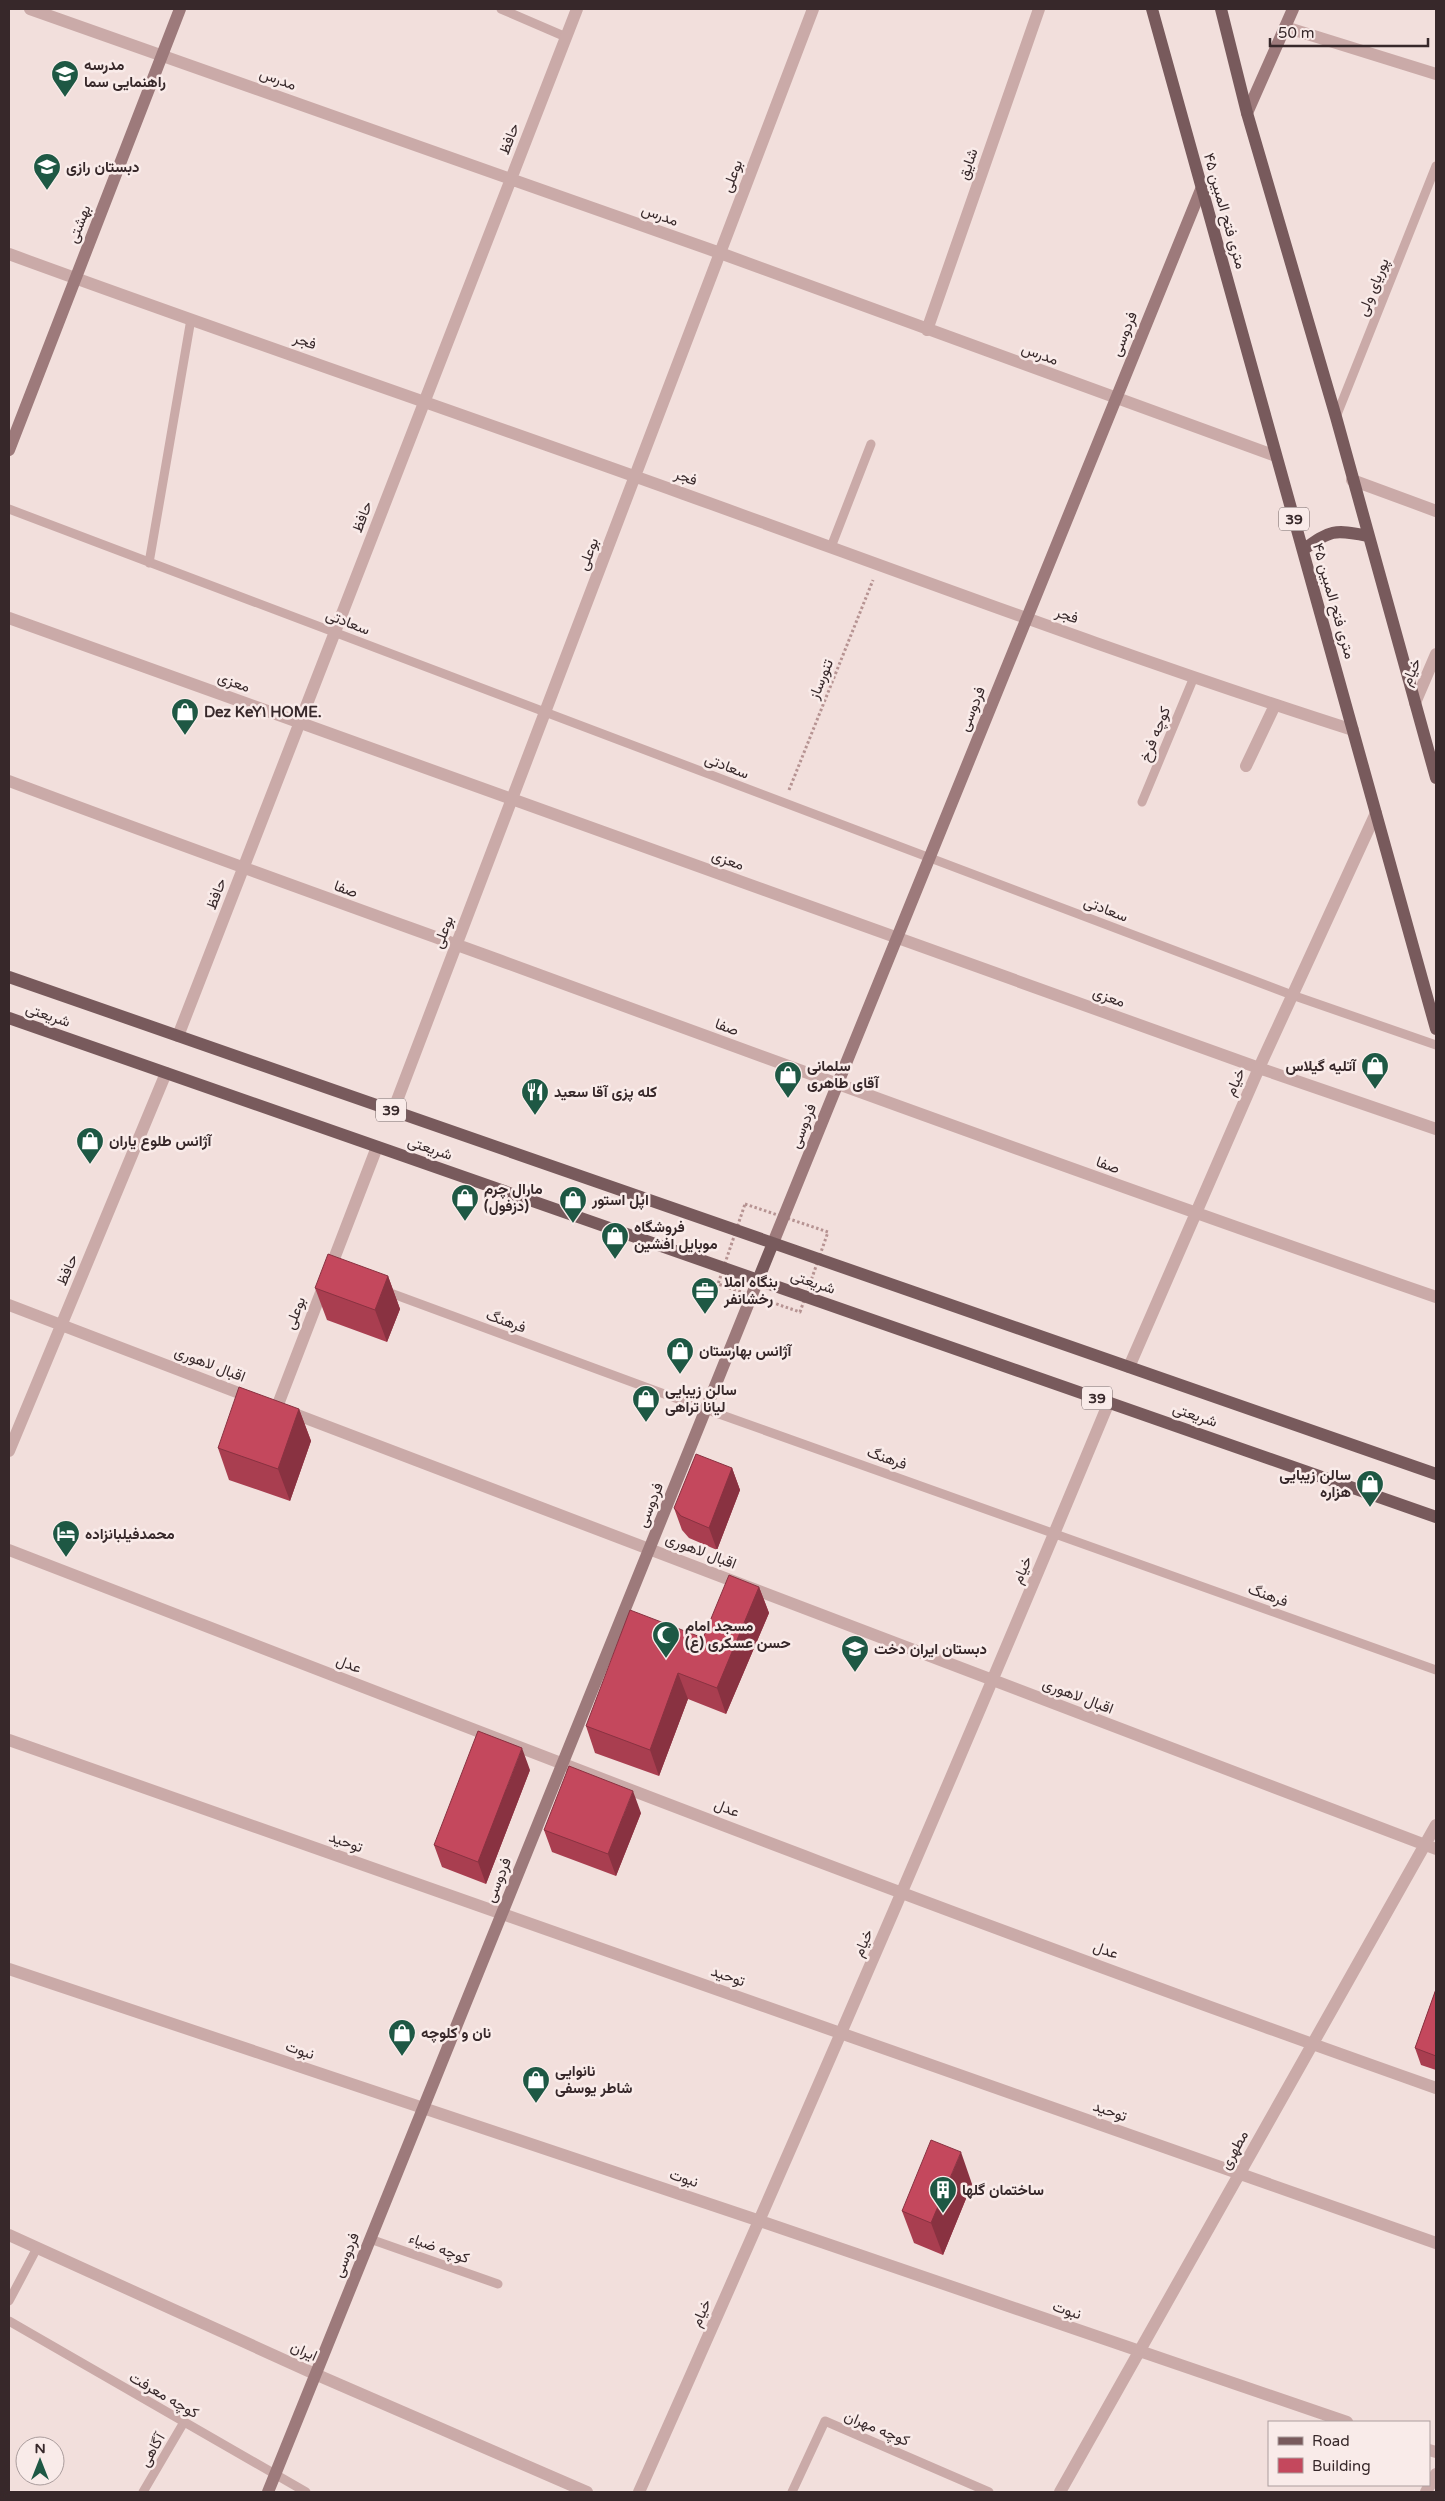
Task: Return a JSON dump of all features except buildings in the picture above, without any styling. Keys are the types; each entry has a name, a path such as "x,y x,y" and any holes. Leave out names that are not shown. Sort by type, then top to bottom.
{"main road":[{"name":"بهشتی","path":"9,450 180,9"},
{"name":"۴۵ متری فتح المبین","path":"1152,9 1436,1029"},
{"path":"1221,9 1247,114 1336,417 1435,773"},
{"path":"1247,114 1292,9"},
{"name":"فردوسی","path":"773,1243 1202,188"},
{"path":"1303,550 1324,534 1342,531 1368,536"},
{"name":"39","path":"1415,953 1436,994"},
{"name":"شریعتی","path":"9,977 1436,1474"},
{"name":"شریعتی","path":"9,1018 1436,1516"},
{"path":"758,1280 773,1243"},
{"name":"فردوسی","path":"268,2492 758,1280"}],"street":[{"name":"مدرس","path":"30,9 720,253 1276,456"},
{"name":"حافظ","path":"178,1036 577,9"},
{"name":"بوعلی","path":"393,1111 813,9"},
{"name":"شایق","path":"927,330 1039,9"},
{"path":"1285,27 1436,74"},
{"name":"فجر","path":"9,254 425,400 1026,618 1275,705 1353,730"},
{"path":"1352,480 1436,511"},
{"name":"معزی","path":"9,618 1259,1068 1436,1129"},
{"name":"خیام","path":"1415,703 1436,654"},
{"path":"1246,766 1275,705"},
{"name":"صفا","path":"9,781 243,869 838,1085 1195,1214 1436,1297"},
{"name":"خیام","path":"1129,1367 1259,1068 1376,812"},
{"name":"حافظ","path":"9,1451 166,1073"},
{"name":"بوعلی","path":"278,1407 333,1272 377,1147"},
{"name":"اقبال لاهوری","path":"9,1305 1430,1847"},
{"name":"خیام","path":"639,2492 842,2034 993,1681 1109,1402"},
{"name":"عدل","path":"9,1550 563,1764 902,1892 1312,2045 1436,2088"},
{"name":"توحید","path":"9,1740 1436,2243"},
{"name":"مطهری","path":"1060,2492 1312,2045 1430,1847 1436,1825"},
{"name":"نبوت","path":"9,1969 760,2221 1344,2421"},
{"name":"ایران","path":"9,2235 315,2374 587,2492"}],"lane":[{"path":"501,9 566,37"},
{"name":"پوریای ولی","path":"1336,417 1436,166"},
{"path":"149,563 191,319"},
{"path":"831,547 871,444"},
{"name":"سعادتی","path":"9,509 930,856 1292,995 1436,1045"},
{"name":"کوچه فرخ","path":"1142,802 1194,676"},
{"name":"فرهنگ","path":"375,1287 705,1409 1055,1532 1436,1670"},
{"name":"کوچه ضیاء","path":"370,2239 498,2284"},
{"path":"9,2301 37,2248"},
{"name":"کوچه معرفت","path":"9,2320 306,2492"},
{"name":"کوچه مهران","path":"792,2492 825,2421 990,2492"},
{"name":"آگاهی","path":"143,2492 184,2422"}],"path":[{"name":"تنورساز","path":"784,802 879,564"}],"place":[{"name":"مدرسه راهنمایی سما","path":"65,98"},
{"name":"دبستان رازی","path":"47,191"},
{"name":"Dez KeY۱ HOME.","path":"185,736"},
{"name":"آتلیه گیلاس","path":"1375,1090"},
{"name":"سلمانی آقای طاهری","path":"788,1099"},
{"name":"کله پزی آقا سعید","path":"535,1116"},
{"name":"آژانس طلوع یاران","path":"90,1165"},
{"name":"مارال چرم (دزفول)","path":"465,1222"},
{"name":"اپل استور","path":"573,1224"},
{"name":"فروشگاه موبایل افشین","path":"615,1260"},
{"name":"بنگاه املا رخشانفر","path":"705,1315"},
{"name":"آژانس بهارستان","path":"680,1375"},
{"name":"سالن زیبایی لیانا تراهی","path":"646,1423"},
{"name":"سالن زیبایی هزاره","path":"1370,1508"},
{"name":"محمدفيلبانزاده","path":"66,1558"},
{"name":"مسجد امام حسن عسکری (ع)","path":"666,1659"},
{"name":"دبستان ایران دخت","path":"855,1673"},
{"name":"نان و کلوچه","path":"402,2057"},
{"name":"نانوایی شاطر یوسفی","path":"536,2104"},
{"name":"ساختمان گلها","path":"943,2214"}]}
